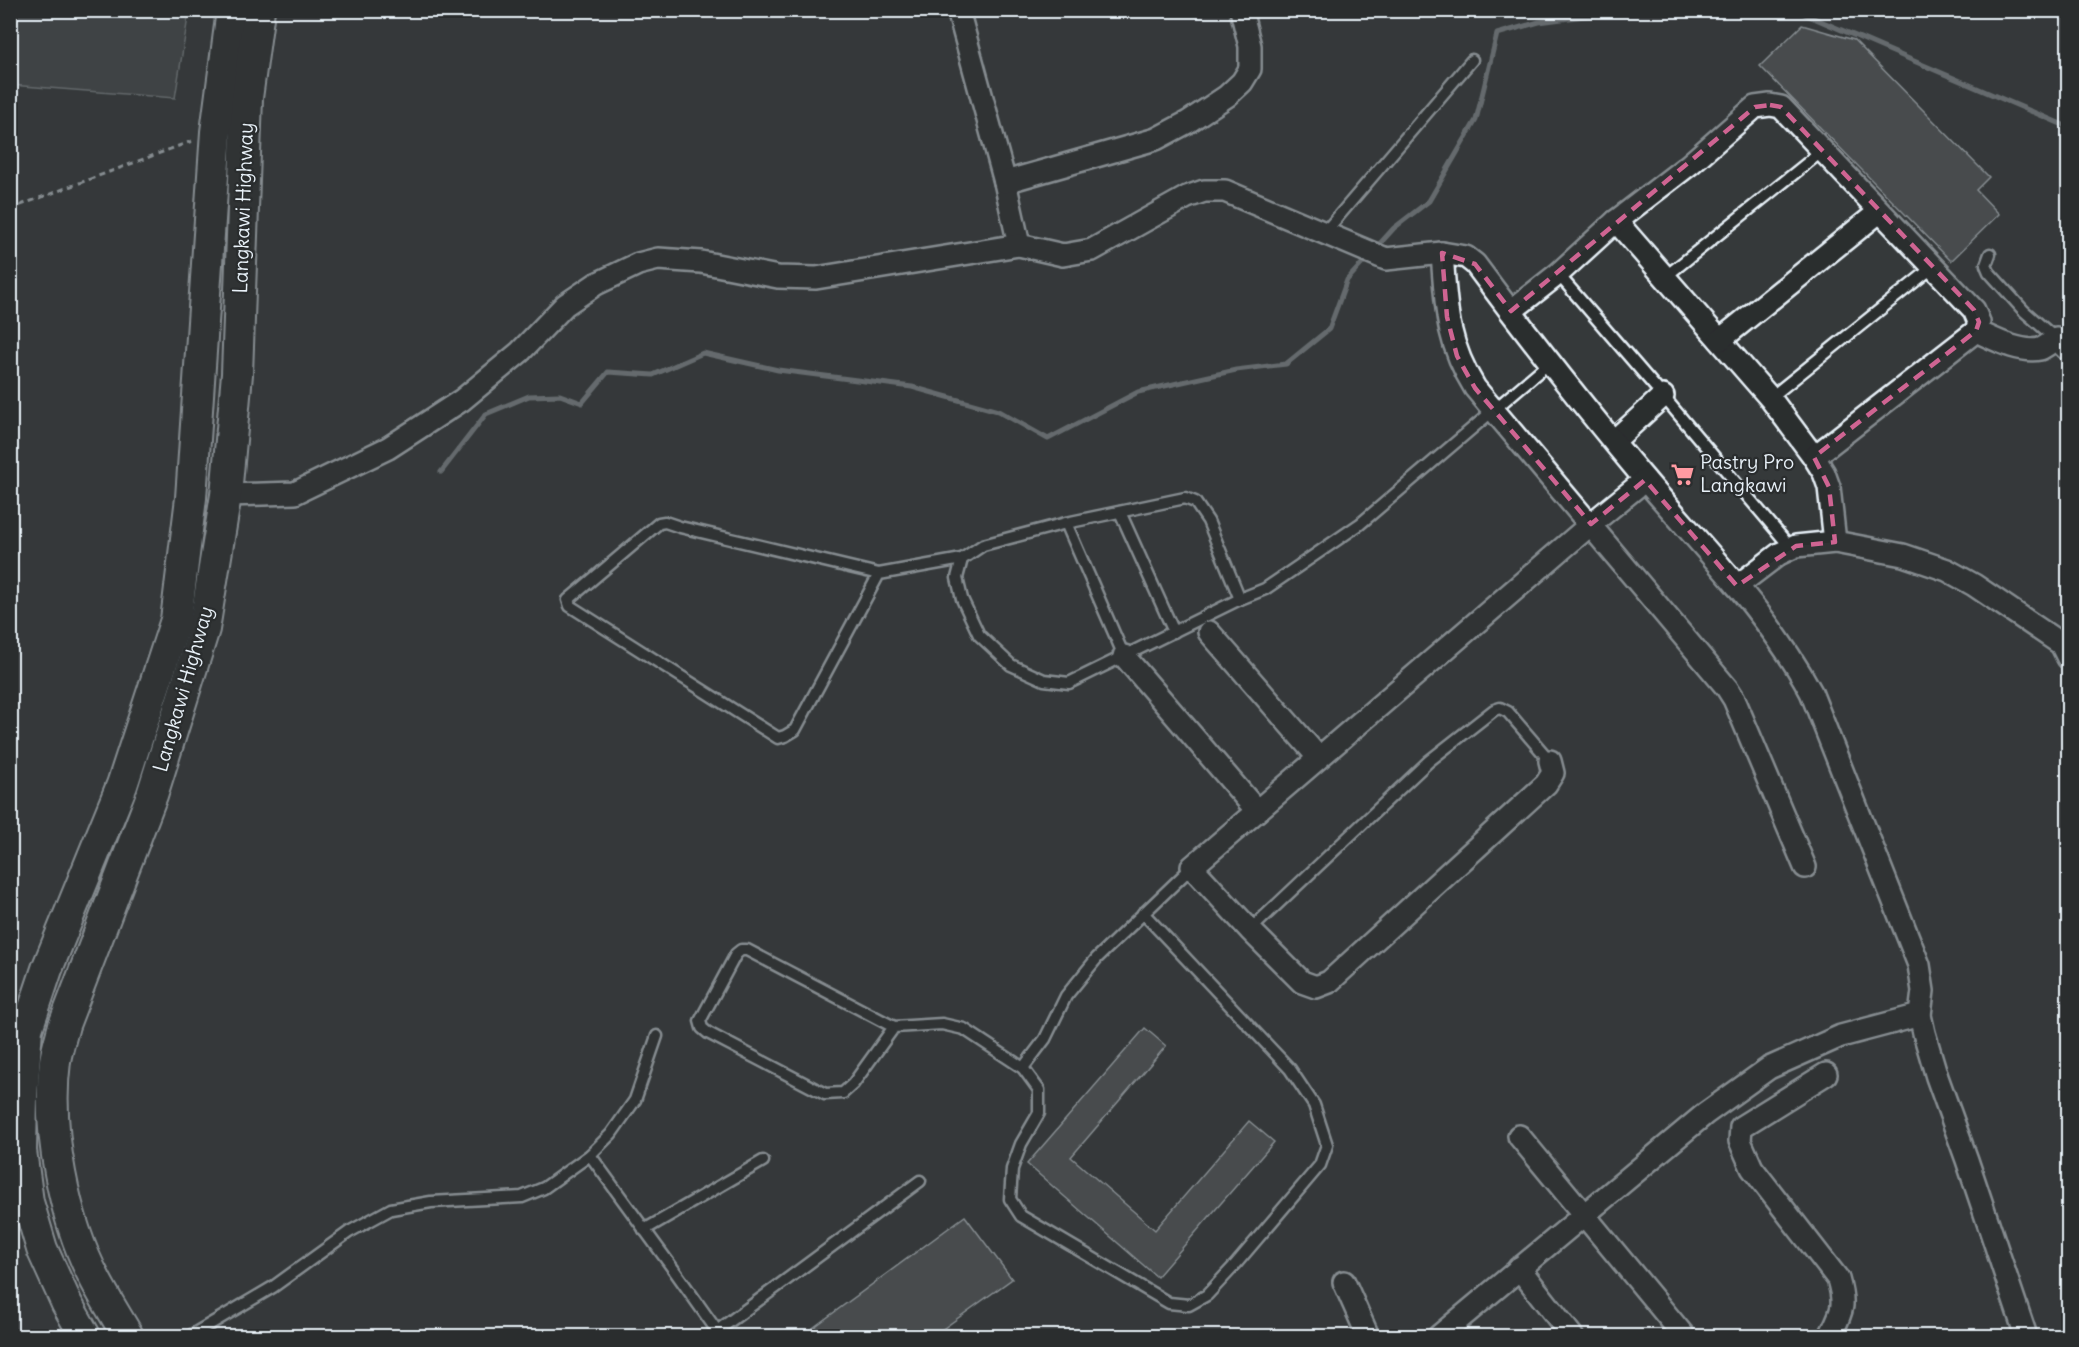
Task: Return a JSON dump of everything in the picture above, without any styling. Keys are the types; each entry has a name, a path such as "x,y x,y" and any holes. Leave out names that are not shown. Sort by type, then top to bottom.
{"main road":[{"name":"Langkawi Highway","path":"85,1336 67,1304 42,1249 28,1202 21,1151 27,1029 47,969 122,785 176,620 191,498 216,132 232,10"},
{"name":"Langkawi Highway","path":"128,1336 95,1279 73,1226 57,1157 53,1099 56,1060 64,1025 152,795 204,628 226,495 237,374 247,98 259,10"},
{"path":"122,785 152,795"}],"street":[{"path":"958,10 1005,182 1019,245"},
{"path":"1005,182 1156,139 1188,122 1227,96 1242,82 1250,69 1250,46 1241,10"},
{"path":"1511,312 1558,274 1616,221 1690,164 1755,107 1770,105 1780,107 1974,310 1979,322 1976,332 1814,457"},
{"path":"226,495 295,493 388,448 462,400 520,352 565,305 596,284 638,264 658,260 701,262 778,277 816,278 1019,245 1063,255 1092,250 1187,197 1204,191 1225,191 1386,259 1442,253 1466,257 1475,264 1550,362 1646,480 1737,586 1797,667 1811,692 1919,965 1923,991 1920,1015 1937,1077 2026,1336"},
{"path":"1720,340 1879,212"},
{"path":"1616,221 1770,398 1814,457 1829,487 1835,542"},
{"path":"1442,253 1447,316 1457,356 1475,388 1591,524 1734,699 1806,867"},
{"path":"1976,332 2028,349 2062,345"},
{"path":"1614,441 1663,396"},
{"path":"1550,761 1553,773 1546,784 1329,982 1316,987 1302,982 1192,867 1591,524 1646,480"},
{"path":"1737,586 1779,554 1791,548 1835,542 1903,555 1947,570 1974,585 2066,646"},
{"path":"1209,632 1318,758"},
{"path":"1124,656 1257,811"},
{"path":"1451,1333 1519,1268 1705,1114 1769,1068 1841,1036 1920,1015"},
{"path":"1826,1074 1741,1126 1740,1141 1752,1168 1838,1279 1844,1298 1842,1310 1830,1336"},
{"path":"1520,1136 1684,1336"},
{"path":"1519,1268 1572,1336"},
{"path":"1344,1282 1368,1336"}],"lane":[{"path":"1324,232 1472,60"},
{"path":"1665,278 1821,152"},
{"path":"1990,254 1986,265 1989,272 2024,311 2062,345"},
{"path":"1770,398 1933,267"},
{"path":"1558,274 1791,548"},
{"path":"962,559 957,578 962,599 979,635 1011,665 1044,680 1069,682 1265,589 1360,524 1550,362"},
{"path":"879,574 795,730 778,738 570,606 568,600 659,523 665,522 879,574 962,559 983,545 1066,523 1185,498 1195,502 1208,521 1240,599"},
{"path":"1120,512 1174,632"},
{"path":"1066,523 1124,656"},
{"path":"1250,930 1429,761 1494,710 1500,708 1508,712 1550,761"},
{"path":"1023,1068 1045,1039 1066,996 1097,958 1192,867"},
{"path":"894,1027 854,1084 843,1093 825,1094 708,1033 702,1028 700,1021 736,954 741,950 747,950 894,1027 942,1024 964,1029 1023,1068 1039,1090 1039,1113 1021,1144 1012,1169 1010,1199 1021,1216 1169,1303 1189,1305 1207,1295 1235,1265 1320,1165 1327,1145 1314,1106 1290,1069 1143,913"},
{"path":"190,1336 273,1287 349,1232 392,1209 431,1202 522,1197 544,1188 590,1155 611,1134 635,1100 657,1036"},
{"path":"590,1155 719,1334 920,1181"},
{"path":"644,1230 763,1161"}],"path":[{"path":"10,209 216,132"}],"highlighted area":[{"path":"1770,105 1781,107 1974,310 1979,322 1976,331 1814,457 1829,487 1835,542 1796,546 1737,586 1645,480 1591,524 1475,388 1457,356 1447,317 1442,253 1475,264 1511,311 1755,107"}],"shaded area":[{"path":"10,11 189,11 175,98 11,85"}],"building":[{"path":"1802,25 1854,40 1989,177 1976,190 1999,214 1951,261 1760,66"},
{"path":"1145,1028 1166,1046 1071,1157 1155,1230 1249,1121 1274,1142 1157,1277 1027,1164"},
{"path":"965,1216 1012,1279 933,1336 802,1336"}],"waterway":[{"path":"1375,249 1394,228 1429,201 1476,120 1497,34 1539,22 1630,10"},
{"path":"1795,10 2068,127"},
{"path":"441,472 486,414 529,396 560,395 582,403 608,372 653,375 703,353 778,370 912,387 998,411 1048,439 1138,392 1236,370 1286,364 1329,329 1347,280 1369,256"}],"place":[{"name":"Pastry Pro Langkawi","path":"1682,474"}]}
